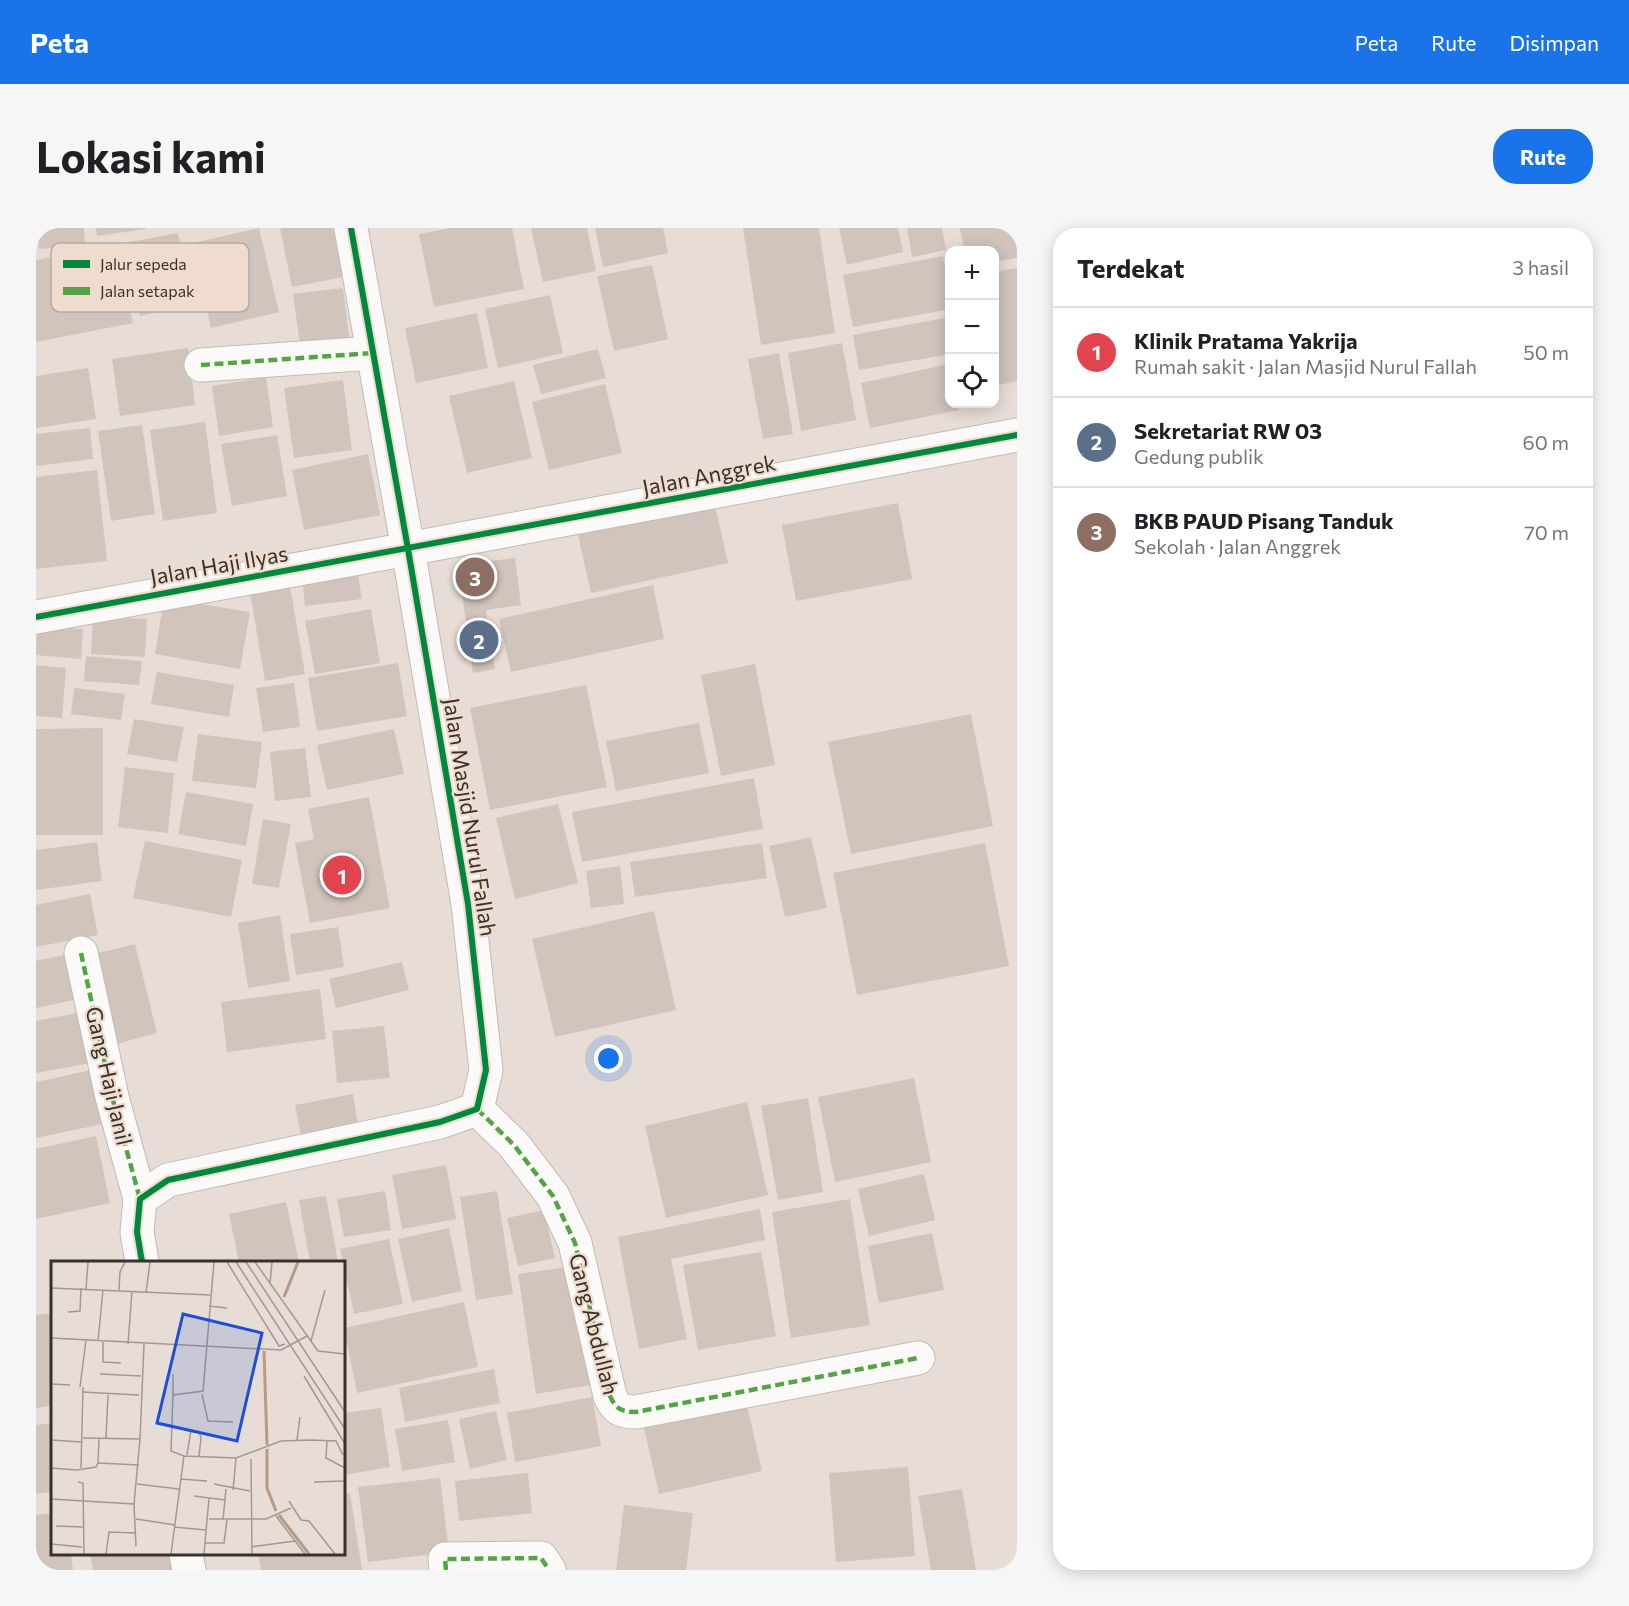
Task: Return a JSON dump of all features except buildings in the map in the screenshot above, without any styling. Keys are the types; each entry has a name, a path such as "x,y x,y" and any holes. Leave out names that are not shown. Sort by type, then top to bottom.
{"street":[{"name":"Jalan Masjid Nurul Fallah","path":"351,228 468,904 486,1070 477,1109"},
{"path":"201,365 373,353"},
{"name":"Jalan Anggrek","path":"408,549 1017,435"},
{"name":"Jalan Haji Ilyas","path":"36,617 408,549"},
{"name":"Gang Haji Janil","path":"81,953 112,1097 140,1199"},
{"path":"142,1261 137,1232 140,1199 168,1180 440,1122 477,1109"},
{"name":"Gang Abdullah","path":"477,1109 514,1145 553,1196 575,1243 610,1396 615,1406 623,1412 636,1412 918,1358"},
{"path":"186,1555 189,1570"},
{"path":"446,1570 446,1559 541,1558 549,1570"}],"marked path":[{"path":"201,365 373,353"},
{"path":"81,953 112,1097 140,1199"},
{"path":"477,1109 514,1145 553,1196 575,1243 610,1396 620,1409 636,1412 918,1358"},
{"path":"446,1570 445,1559 541,1558 549,1570"}],"cycle path":[{"path":"142,1261 137,1232 140,1199 168,1180 440,1122 477,1109 486,1070 468,904 351,228"},
{"path":"36,617 1017,435"}],"place":[{"name":"BKB PAUD Pisang Tanduk","path":"475,577"},
{"name":"Sekretariat RW 03","path":"479,640"},
{"name":"Klinik Pratama Yakrija","path":"342,875"}]}
